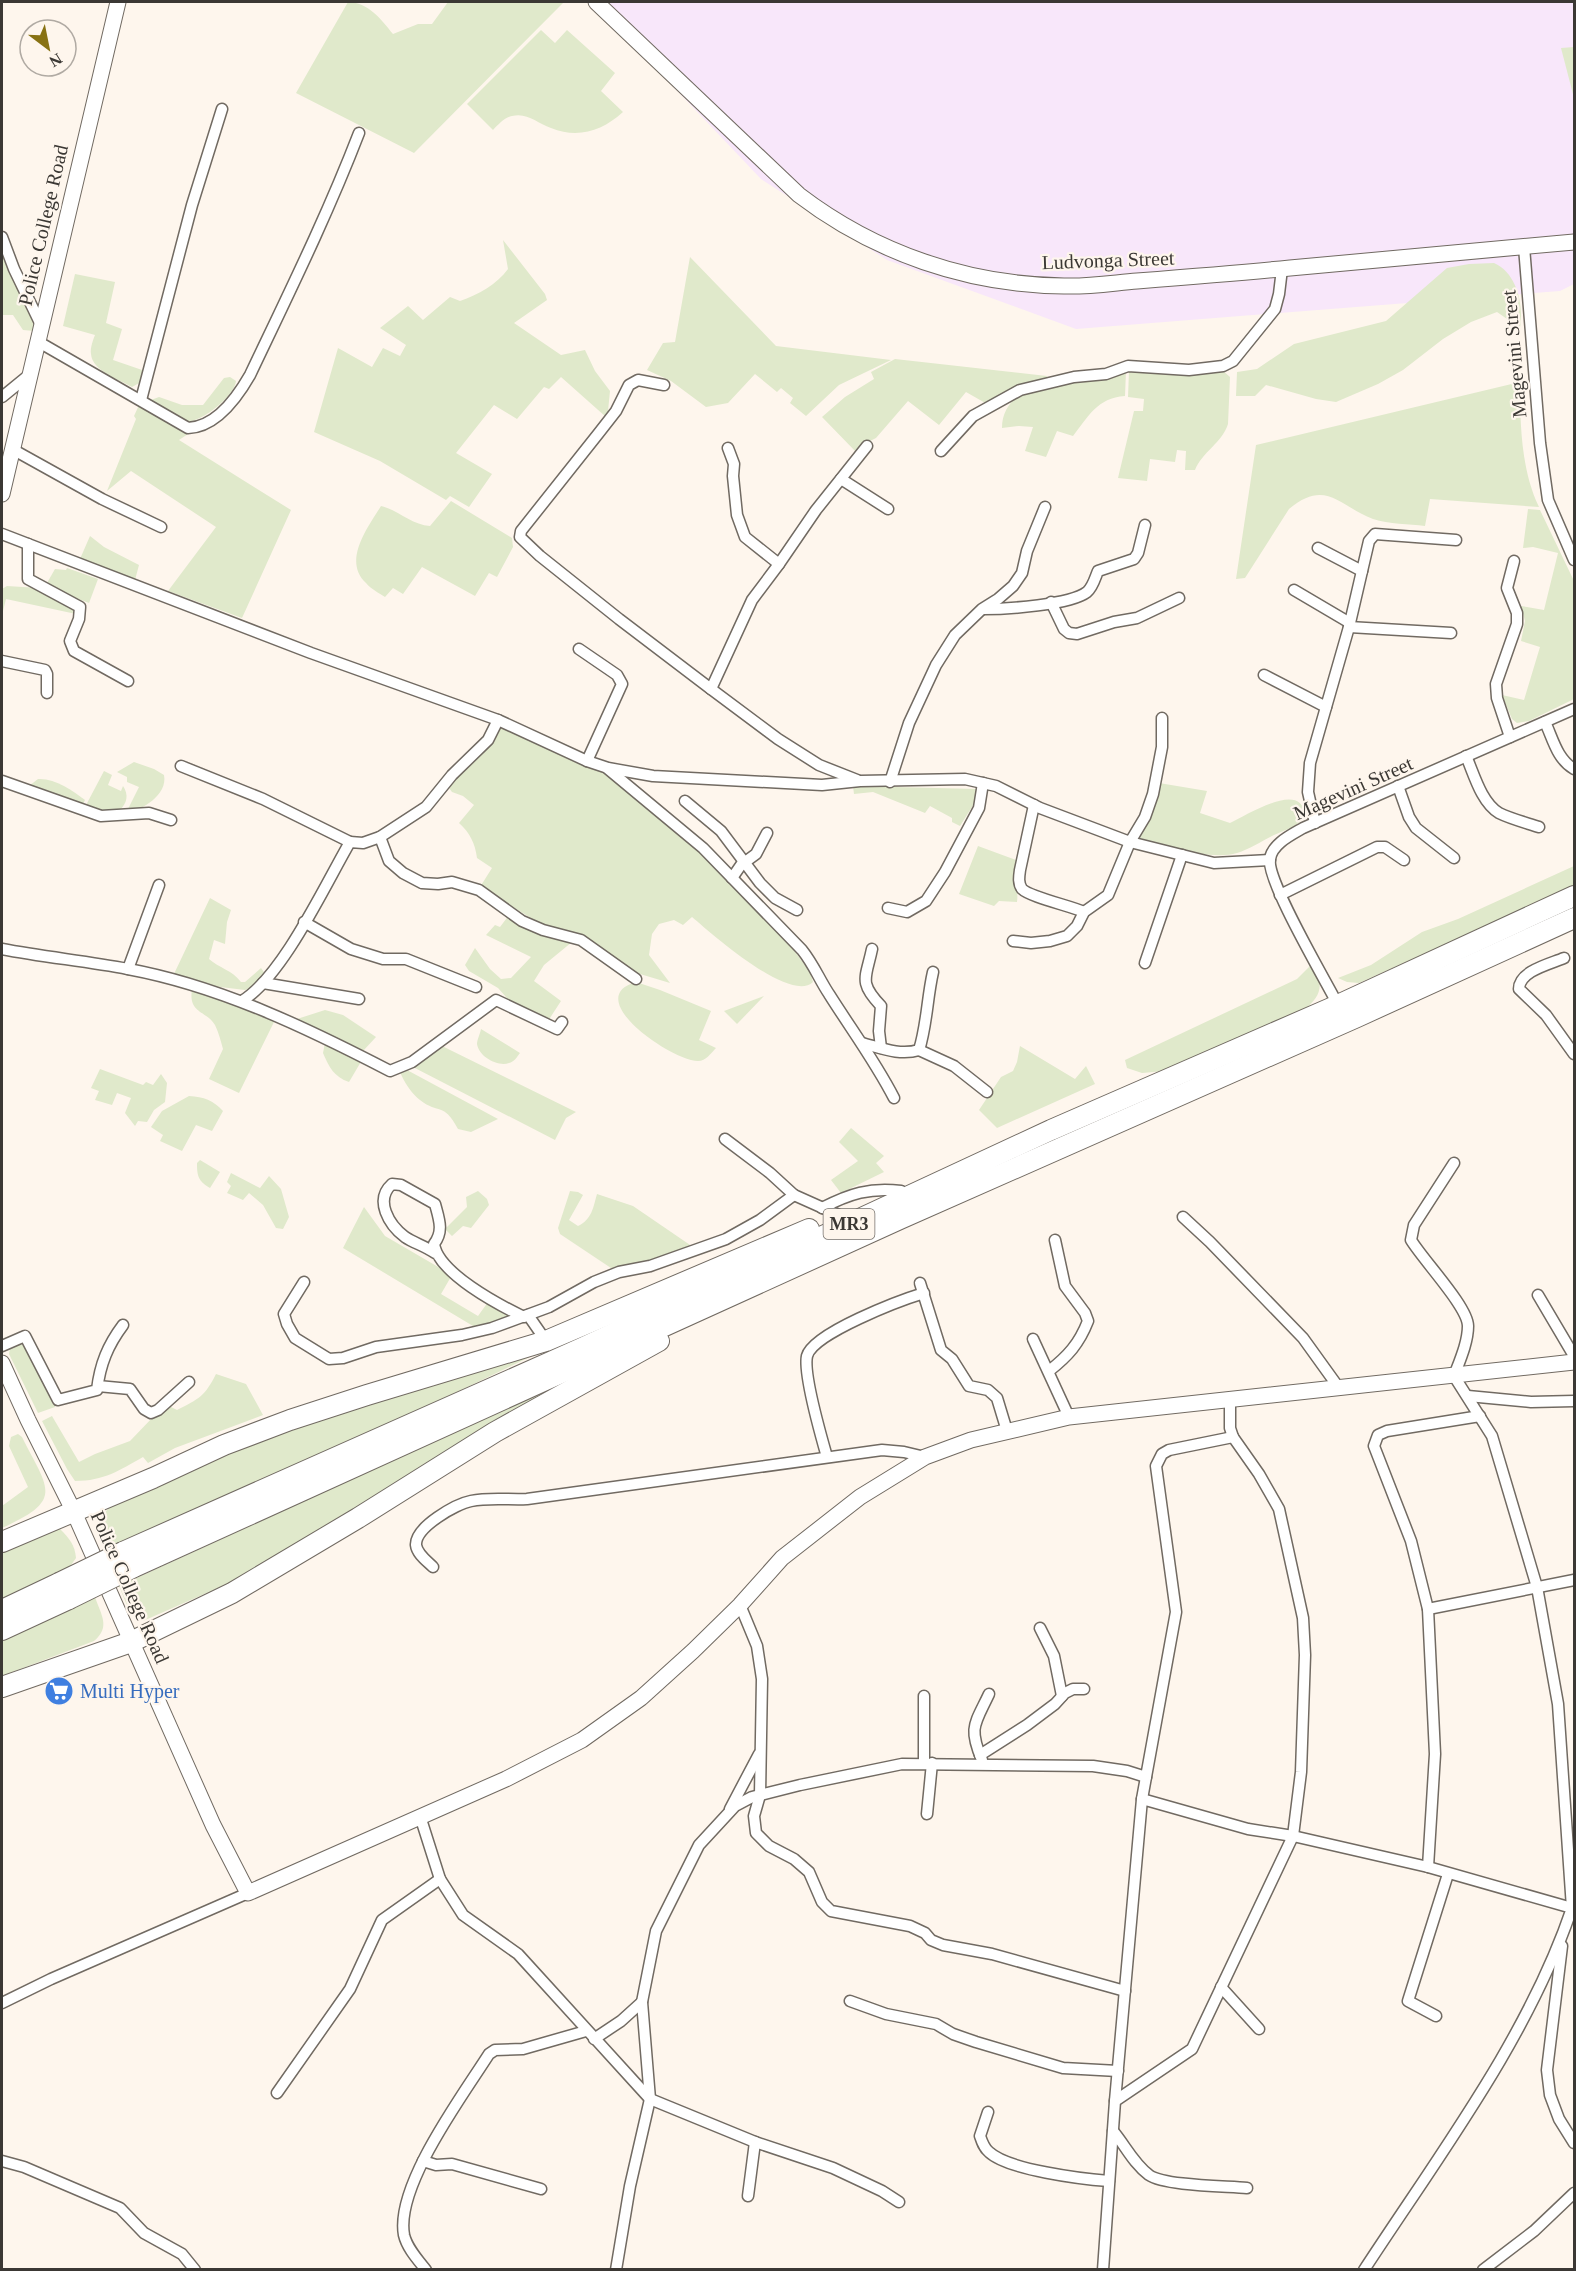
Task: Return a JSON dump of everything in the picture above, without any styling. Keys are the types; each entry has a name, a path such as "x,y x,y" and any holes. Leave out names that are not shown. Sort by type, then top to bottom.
{"highway":[{"name":"MR3","path":"2,1630 64,1591 582,1348 1051,1130 1338,1005 1575,897"},
{"name":"MR3","path":"128,1560 1357,1017 1575,918"},
{"path":"2,1542 153,1478 224,1445 290,1420 546,1341 719,1266 1051,1130"},
{"path":"2,1687 131,1641 232,1593 358,1518 495,1432 649,1347 900,1219"},
{"name":"MR3","path":"2,1610 64,1591"}],"street":[{"name":"Police College Road","path":"2,494 118,2"},
{"name":"Ludvonga Street","path":"596,2 799,195 828,217 872,242 918,261 965,274 1011,282 1065,286 1575,242"},
{"path":"141,400 192,205 222,109"},
{"path":"38,341 188,428 196,428 215,417 239,394 315,238 358,133"},
{"path":"2,237 41,325"},
{"name":"Magevini Street","path":"1524,247 1540,443 1548,500 1575,560"},
{"path":"941,451 974,416 1020,390 1074,377 1106,374 1128,366 1189,370 1222,366 1233,361 1275,309 1282,269"},
{"path":"2,397 29,375"},
{"path":"664,385 638,380 629,385 616,411 552,490 521,531 520,537 549,563 778,739 819,765 860,782"},
{"path":"711,688 752,600 780,564 816,510 867,446"},
{"path":"728,448 734,464 733,476 738,515 745,537 780,564"},
{"path":"12,449 102,499 161,527"},
{"path":"841,479 888,509"},
{"path":"890,782 909,723 936,665 955,635 982,609 1013,586 1022,573 1027,551 1045,507"},
{"path":"982,609 1023,608 1084,594 1092,587 1098,571 1134,559 1138,553 1145,525"},
{"path":"1315,823 1308,792 1310,763 1370,541 1375,534 1382,533 1456,540"},
{"path":"2,534 310,653 498,720 586,761 608,768 653,776 822,785 965,779 996,786 1034,805 1130,842 1214,863 1269,860 1280,895 1338,1005"},
{"path":"28,544 28,579 80,607 79,619 70,641 74,651 128,681"},
{"path":"1318,548 1362,571"},
{"path":"1510,737 1497,698 1496,684 1517,624 1517,613 1507,588 1514,561"},
{"path":"1294,590 1349,625 1451,633"},
{"path":"1051,602 1064,629 1069,633 1077,634 1114,622 1137,618 1179,598"},
{"path":"579,649 617,675 622,684 586,761"},
{"path":"2,661 45,670 47,693"},
{"path":"1264,675 1326,707"},
{"name":"Magevini Street","path":"1269,860 1273,850 1284,840 1315,823 1575,709"},
{"path":"1013,941 1032,943 1067,936 1077,926 1084,912 1107,896 1130,842 1145,817 1153,794 1162,747 1162,718"},
{"path":"181,766 263,799 350,842 363,843 380,837 426,807 452,775 488,740 498,720"},
{"path":"1545,722 1560,756 1567,765 1575,769"},
{"path":"1466,756 1481,792 1498,812 1539,827"},
{"path":"608,768 703,848 814,964 827,991 878,1067 894,1098"},
{"path":"2,781 101,816 149,813 171,820"},
{"path":"888,908 907,912 926,901 970,828 979,808 983,783"},
{"path":"1398,786 1409,817 1416,828 1454,858"},
{"path":"685,801 721,831 760,884 775,898 797,910"},
{"path":"1034,805 1018,881 1022,888 1030,894 1068,904 1084,912"},
{"path":"732,878 745,862 756,854 767,833"},
{"path":"380,837 389,861 403,873 422,883 452,882 479,890 522,921 543,930 581,940 636,979"},
{"path":"242,1000 263,983 304,922 350,842"},
{"path":"1280,895 1377,848 1385,847 1404,860"},
{"path":"1145,963 1182,855"},
{"path":"128,969 159,885"},
{"path":"304,922 351,949 383,959 406,960 476,987"},
{"path":"2,949 128,969 242,1000 349,1049 390,1071 412,1062 496,1000 557,1029 562,1022"},
{"path":"872,949 865,976 866,987 881,1006 879,1031 881,1048"},
{"path":"1564,958 1525,976 1520,981 1519,989 1546,1015 1575,1054"},
{"path":"919,1050 924,1035 927,998 933,972"},
{"path":"263,983 359,999"},
{"path":"862,1043 910,1053 919,1050 954,1066 987,1092"},
{"path":"725,1139 770,1173 794,1195 841,1216"},
{"path":"1454,1163 1414,1225 1411,1239 1447,1287 1467,1320 1468,1327 1463,1352 1454,1376"},
{"path":"435,1253 434,1244 440,1236 441,1227 435,1204 401,1185 392,1184 385,1190 383,1201 392,1225 403,1235 425,1245 447,1267 496,1303 526,1316 546,1341"},
{"path":"822,1208 842,1198 865,1191 881,1188 901,1191"},
{"path":"304,1282 284,1314 287,1324 295,1338 329,1359 343,1358 376,1347 462,1335 526,1316 619,1272 650,1266 726,1239 760,1220 794,1195"},
{"path":"1183,1217 1303,1338 1340,1388"},
{"path":"1050,1371 1071,1353 1079,1342 1088,1321 1085,1313 1065,1286 1055,1240"},
{"path":"827,1456 813,1402 807,1354 814,1345 856,1320 922,1288 941,1350 952,1359 969,1386 988,1390 996,1398 1007,1431"},
{"path":"1538,1295 1575,1356"},
{"path":"2,1346 25,1336 58,1400 97,1389 102,1363 111,1341 123,1325"},
{"path":"1033,1340 1050,1371 1069,1417"},
{"path":"2,2003 51,1979 506,1779 582,1740 641,1698 740,1605 782,1558 860,1497 925,1457 971,1440 1069,1417 1575,1362"},
{"name":"Police College Road","path":"2,1363 73,1510 213,1825 248,1893"},
{"path":"1364,2270 1495,2070 1534,2001 1572,1908 1558,1704 1537,1587 1492,1436 1454,1376"},
{"path":"98,1386 130,1389 144,1409 151,1413 166,1404 189,1382"},
{"path":"1468,1396 1531,1402 1575,1401"},
{"path":"1115,2101 1192,2049 1293,1836 1301,1772 1304,1618 1279,1509 1259,1474 1233,1437 1230,1428 1230,1400"},
{"path":"1428,1868 1435,1754 1428,1609 1411,1541 1378,1457 1375,1441 1378,1435 1387,1431 1480,1416"},
{"path":"1103,2270 1115,2101 1142,1798 1176,1612 1156,1466 1162,1454 1169,1449 1233,1437"},
{"path":"433,1567 419,1552 416,1545 418,1535 427,1525 456,1505 472,1500 527,1499 882,1450 925,1457"},
{"path":"1428,1609 1575,1580"},
{"path":"740,1605 757,1646 762,1679 760,1795 754,1816 756,1833 769,1846 794,1860 808,1872 822,1902 831,1911 910,1926 943,1945 992,1954 1125,1991"},
{"path":"1040,1628 1054,1656 1062,1696"},
{"path":"982,1760 1055,1704 1062,1696 1073,1689 1084,1689"},
{"path":"982,1760 973,1740 975,1724 989,1694"},
{"path":"924,1696 928,1763 927,1814"},
{"path":"729,1812 760,1751"},
{"path":"616,2270 630,2186 650,2099 642,2001 656,1931 699,1845 735,1806 760,1795 861,1771 902,1764 982,1760 1093,1766 1126,1770 1146,1777"},
{"path":"1142,1798 1248,1829 1293,1836 1428,1868 1572,1908"},
{"path":"420,1816 440,1879 463,1915 518,1954 650,2099 754,2142 833,2168 882,2191 899,2202"},
{"path":"1436,2016 1408,2001 1448,1874"},
{"path":"277,2093 354,1984 382,1920 440,1879"},
{"path":"1564,1930 1547,2070 1550,2095 1559,2120 1575,2143"},
{"path":"1221,1987 1259,2029"},
{"path":"426,2270 405,2237 403,2221 410,2193 435,2138 489,2054 495,2050 523,2049 590,2035 621,2021 642,2001"},
{"path":"850,2001 886,2014 936,2024 953,2034 976,2042 1063,2068 1118,2071"},
{"path":"988,2112 980,2136 990,2154 1004,2161 1057,2175 1109,2181"},
{"path":"1113,2131 1136,2163 1151,2176 1167,2181 1247,2188"},
{"path":"748,2196 754,2142"},
{"path":"2,2161 24,2167 120,2208 144,2233 182,2254 195,2270"},
{"path":"423,2162 436,2165 452,2164 541,2189"},
{"path":"1483,2270 1534,2231 1575,2193"}],"shaded area":[{"path":"593,2 1574,2 1574,284 1560,291 1076,329 887,260 761,179"}],"green space":[{"path":"348,2 368,8 393,34 418,24 432,24 448,2 564,2 414,153 296,93"},
{"path":"541,30 555,43 567,30 615,73 601,91 623,112 607,124 580,133 561,131 522,115 506,118 493,130 467,104"},
{"path":"1574,47 1574,98 1561,48"},
{"path":"503,240 545,294 547,300 514,323 561,355 585,350 595,371 610,391 606,417 561,377 549,389 544,387 517,419 494,405 456,453 492,474 469,507 450,496 446,500 380,461 314,432 338,348 372,367 383,348 400,356 406,345 380,328 408,306 423,320 450,297 460,301 493,284 508,269"},
{"path":"2,245 35,324 34,331 23,330 13,315 2,315"},
{"path":"690,257 776,346 891,360 839,385 806,416 790,403 793,398 781,388 777,392 755,374 728,403 706,407 671,381 647,370 663,343 675,342"},
{"path":"1494,263 1508,274 1517,291 1521,310 1520,328 1497,312 1471,322 1443,339 1403,370 1378,384 1336,402 1316,399 1266,385 1255,396 1236,396 1237,372 1257,369 1294,344 1386,321 1447,268"},
{"path":"75,274 115,282 106,323 122,329 113,360 145,371 141,382 132,387 101,370 91,354 95,335 63,326"},
{"path":"895,359 1047,376 1047,380 987,404 966,392 939,425 908,401 876,438 866,443 857,453 822,417 845,397 874,379 871,372"},
{"path":"1222,370 1230,377 1228,424 1221,437 1202,458 1195,470 1185,470 1186,451 1177,450 1175,462 1150,459 1147,481 1118,478 1134,411 1143,411 1144,399 1128,397 1129,371"},
{"path":"1126,371 1125,396 1115,397 1100,404 1073,436 1057,431 1046,457 1025,451 1033,427 1002,428 1003,417 1008,407 1023,392"},
{"path":"230,377 236,381 223,402 197,419 183,421 151,400 159,397 182,405 203,405 224,378"},
{"path":"1520,382 1521,430 1525,462 1528,478 1539,507 1430,499 1425,526 1373,519 1332,498 1323,495 1313,496 1289,509 1245,578 1236,579 1256,445"},
{"path":"140,403 191,432 179,440 291,510 242,618 168,591 216,527 131,471 107,491 136,419 134,416"},
{"path":"451,501 512,538 513,547 497,577 489,573 475,596 422,567 403,594 393,588 385,597 368,585 359,574 356,565 357,555 364,534 381,506 417,523 430,526"},
{"path":"1528,509 1540,510 1574,581 1574,699 1529,721 1517,723 1512,719 1502,695 1524,700 1540,647 1521,641 1525,621 1521,606 1544,610 1558,553 1533,547 1523,548"},
{"path":"90,536 104,547 139,565 135,580 80,559"},
{"path":"67,568 98,579 89,603 50,588 47,583 55,569 66,570"},
{"path":"7,586 39,588 74,605 76,614 6,599 2,615 2,589"},
{"path":"499,724 610,775 722,872 790,945 810,972 813,982 802,986 787,983 770,975 751,964 692,917 683,925 674,920 659,924 652,934 649,955 670,983 630,971 544,926 480,887 492,868 477,858 471,839 459,823 474,805 449,788"},
{"path":"134,762 164,775 164,782 158,795 146,805 126,813 139,787 127,782 127,777 117,772"},
{"path":"104,771 112,775 108,785 121,791 123,786 125,789 126,799 120,810 94,810 85,807"},
{"path":"38,779 51,780 69,789 85,800 82,806 29,786"},
{"path":"1159,783 1207,791 1200,813 1230,823 1261,808 1285,800 1295,800 1302,805 1305,816 1291,827 1237,853 1214,855 1186,851 1137,837"},
{"path":"853,786 977,789 977,799 960,826 952,822 952,818 930,806 925,813 873,792 854,794"},
{"path":"978,846 1016,860 1017,902 999,901 994,906 959,894"},
{"path":"1574,866 1574,887 1359,983 1347,982 1338,978 1371,965 1422,932 1458,919"},
{"path":"210,898 231,910 227,922 225,944 214,940 209,959 241,982 245,982 261,968 266,975 245,990 204,985 173,976"},
{"path":"509,915 572,942 544,965 534,981 561,1001 548,1021 513,1005 498,988 469,971 465,965 475,948 490,969 501,979 511,978 531,957 486,935 495,925 500,927"},
{"path":"1313,963 1319,978 1319,990 1314,1000 1303,1011 1165,1071 1142,1073 1127,1068 1125,1060 1297,979"},
{"path":"636,982 711,1011 699,1040 716,1048 701,1061 686,1058 669,1051 636,1028 624,1014 618,1001 622,990"},
{"path":"192,989 276,1018 239,1093 209,1079 223,1049 215,1025 195,1007 191,997"},
{"path":"764,996 737,1024 724,1011"},
{"path":"325,1010 343,1015 376,1037 363,1051 297,1019"},
{"path":"481,1029 520,1053 514,1060 505,1064 485,1057 477,1044"},
{"path":"325,1043 362,1060 349,1082 339,1077 330,1067 323,1053"},
{"path":"440,1045 576,1112 566,1118 555,1140 411,1066"},
{"path":"1020,1046 1075,1079 1086,1066 1095,1084 997,1128 979,1110 1001,1077 1013,1071"},
{"path":"100,1069 143,1085 146,1082 153,1085 161,1074 167,1083 165,1102 154,1110 147,1122 138,1121 135,1126 125,1113 131,1098 117,1093 112,1105 95,1100 99,1091 91,1088"},
{"path":"407,1070 498,1119 471,1132 458,1129 444,1111 426,1104 414,1094 400,1072"},
{"path":"189,1096 208,1100 223,1111 212,1131 196,1125 182,1151 160,1141 163,1135 151,1127 162,1111"},
{"path":"851,1128 884,1156 876,1163 884,1172 841,1193 831,1180 858,1161 839,1142"},
{"path":"200,1160 220,1172 210,1188 199,1178 197,1163"},
{"path":"231,1173 260,1188 269,1176 281,1189 289,1217 283,1229 276,1228 263,1205 249,1193 243,1200 227,1193 231,1186 227,1182"},
{"path":"478,1191 487,1199 489,1205 471,1228 463,1226 452,1236 445,1229 467,1207 466,1197"},
{"path":"570,1191 583,1195 569,1220 578,1226 589,1216 597,1194 633,1206 693,1247 670,1257 614,1270 560,1234 558,1228"},
{"path":"364,1207 385,1236 452,1275 441,1294 478,1316 488,1302 517,1316 478,1329 343,1248"},
{"path":"20,1344 27,1347 55,1401 55,1407 38,1413 9,1354 10,1348"},
{"path":"534,1355 455,1393 106,1550 99,1532 99,1525 104,1513 124,1495 296,1425"},
{"path":"216,1374 246,1384 263,1415 175,1448 148,1463 143,1457 103,1477 75,1481 42,1421 52,1416 79,1462 130,1441 154,1416 169,1406 177,1410 196,1400 205,1392"},
{"path":"544,1391 547,1394 243,1577 143,1621 134,1616 128,1607 119,1586"},
{"path":"18,1434 22,1437 39,1469 44,1481 45,1492 43,1501 35,1509 2,1528 2,1506 28,1487 9,1446 11,1437"},
{"path":"48,1529 60,1529 63,1532 73,1545 76,1558 66,1572 2,1601 2,1553"},
{"path":"95,1597 102,1615 103,1626 94,1641 2,1676 2,1638"}],"place":[{"name":"Multi Hyper","path":"59,1691"}]}
